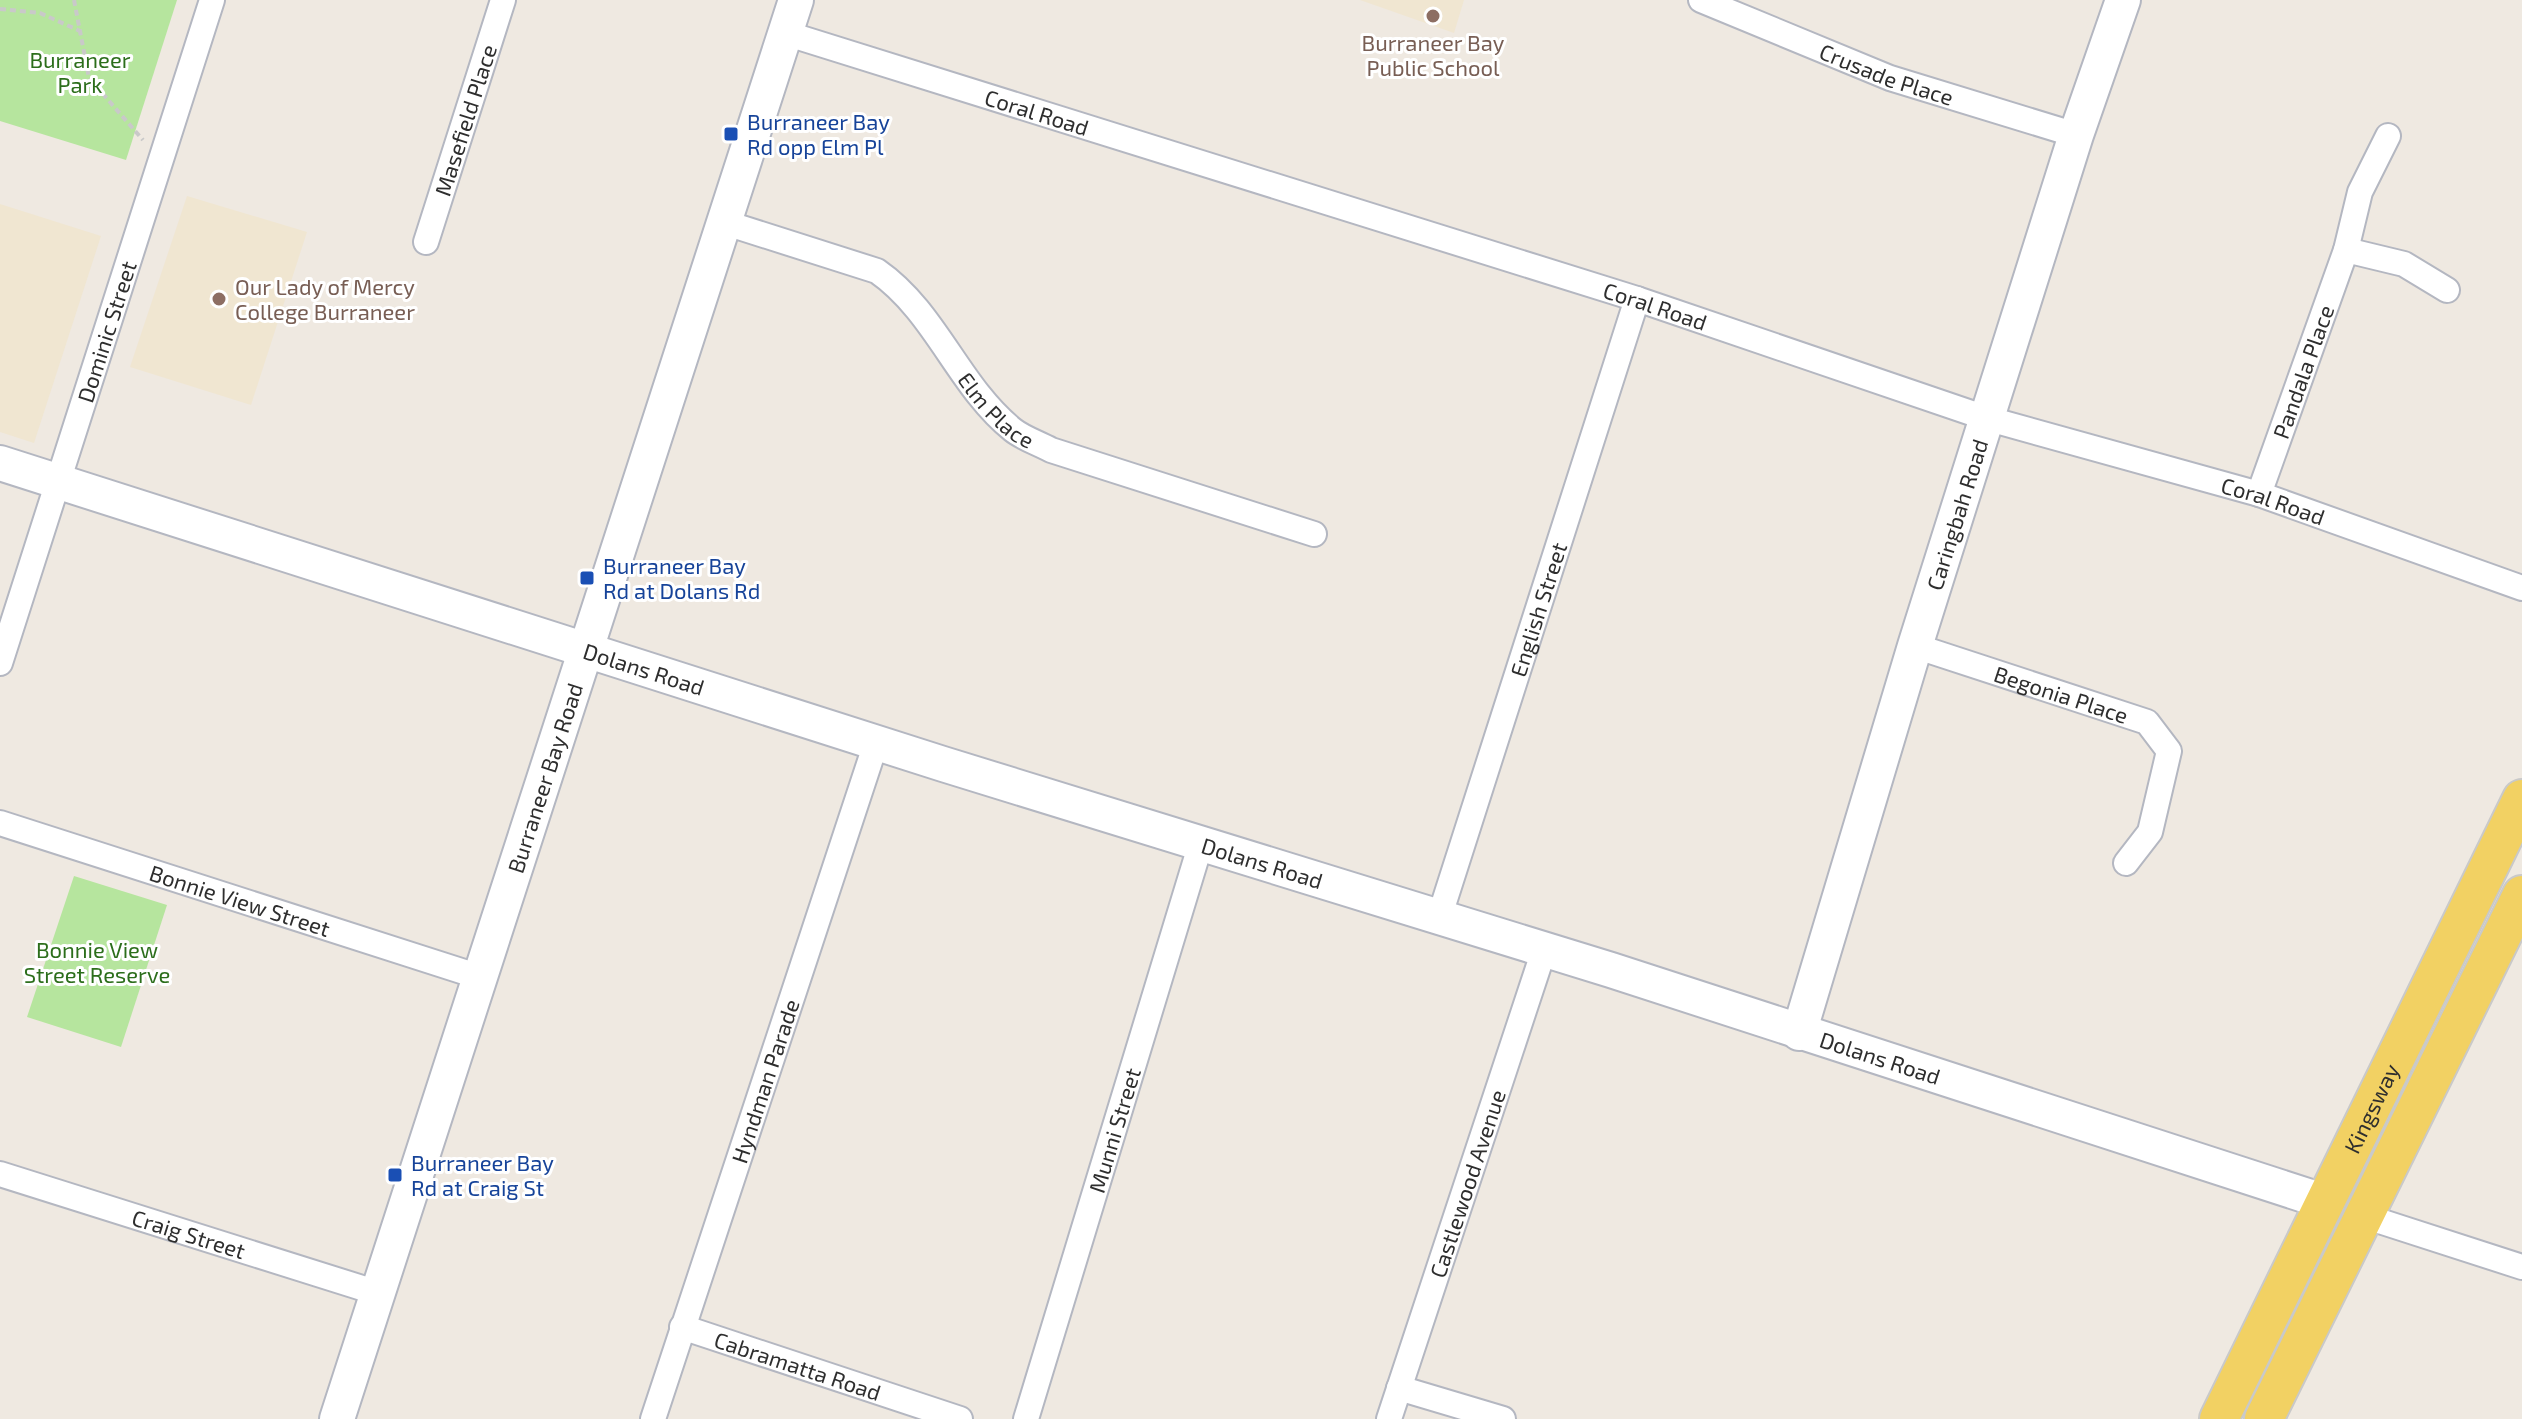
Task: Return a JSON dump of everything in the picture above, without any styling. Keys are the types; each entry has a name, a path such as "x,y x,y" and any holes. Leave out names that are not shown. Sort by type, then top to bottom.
{"main road":[{"name":"Kingsway","path":"2219,1419 2522,799"},
{"name":"Kingsway","path":"2264,1419 2522,895"},
{"name":"Dolans Road","path":"2326,1202 2364,1216"}],"street":[{"name":"Dominic Street","path":"0,663 212,0"},
{"name":"Masefield Place","path":"426,242 503,0"},
{"name":"Burraneer Bay Road","path":"337,1419 796,0"},
{"name":"Crusade Place","path":"1701,0 1890,78 2076,135"},
{"name":"Caringbah Road","path":"1799,1033 1915,646 2076,135 2123,0"},
{"name":"Coral Road","path":"785,33 1637,299 1989,419 2259,494 2522,588"},
{"name":"Pandala Place","path":"2259,494 2346,250 2360,192 2388,136"},
{"name":"Elm Place","path":"723,222 877,271 899,286 988,406 1014,431 1051,450 1314,534"},
{"path":"2346,250 2404,264 2447,290"},
{"name":"English Street","path":"1439,918 1637,299"},
{"name":"Dolans Road","path":"0,463 876,743 1544,950 2326,1202"},
{"name":"Begonia Place","path":"1915,646 2147,722 2169,751 2150,832 2126,863"},
{"name":"Hyndman Parade","path":"653,1419 876,743"},
{"name":"Bonnie View Street","path":"0,823 480,977"},
{"name":"Munni Street","path":"1026,1419 1201,843"},
{"name":"Castlewood Avenue","path":"1389,1419 1544,950"},
{"name":"Craig Street","path":"0,1174 378,1293"},
{"name":"Dolans Road","path":"2364,1216 2522,1267"},
{"name":"Cabramatta Road","path":"682,1327 960,1419"},
{"path":"1399,1388 1503,1419"}],"path":[{"path":"74,0 89,78 161,161"},
{"path":"0,9 40,13 80,31"}],"shaded area":[{"name":"Burraneer Bay Public School","path":"1360,0 1464,0 1454,33"},
{"name":"Our Lady of Mercy College Burraneer","path":"187,196 307,232 251,405 130,367"},
{"path":"0,204 101,236 34,443 0,432"}],"green space":[{"name":"Burraneer Park","path":"0,0 177,0 126,160 0,121"},
{"name":"Bonnie View Street Reserve","path":"74,876 167,905 121,1047 27,1017"}],"place":[{"name":"Burraneer Bay Public School","path":"1433,16"},
{"name":"Burraneer Bay Rd opp Elm Pl","path":"731,134"},
{"name":"Our Lady of Mercy College Burraneer","path":"219,299"},
{"name":"Burraneer Bay Rd at Dolans Rd","path":"587,578"},
{"name":"Burraneer Bay Rd at Craig St","path":"395,1175"}]}
